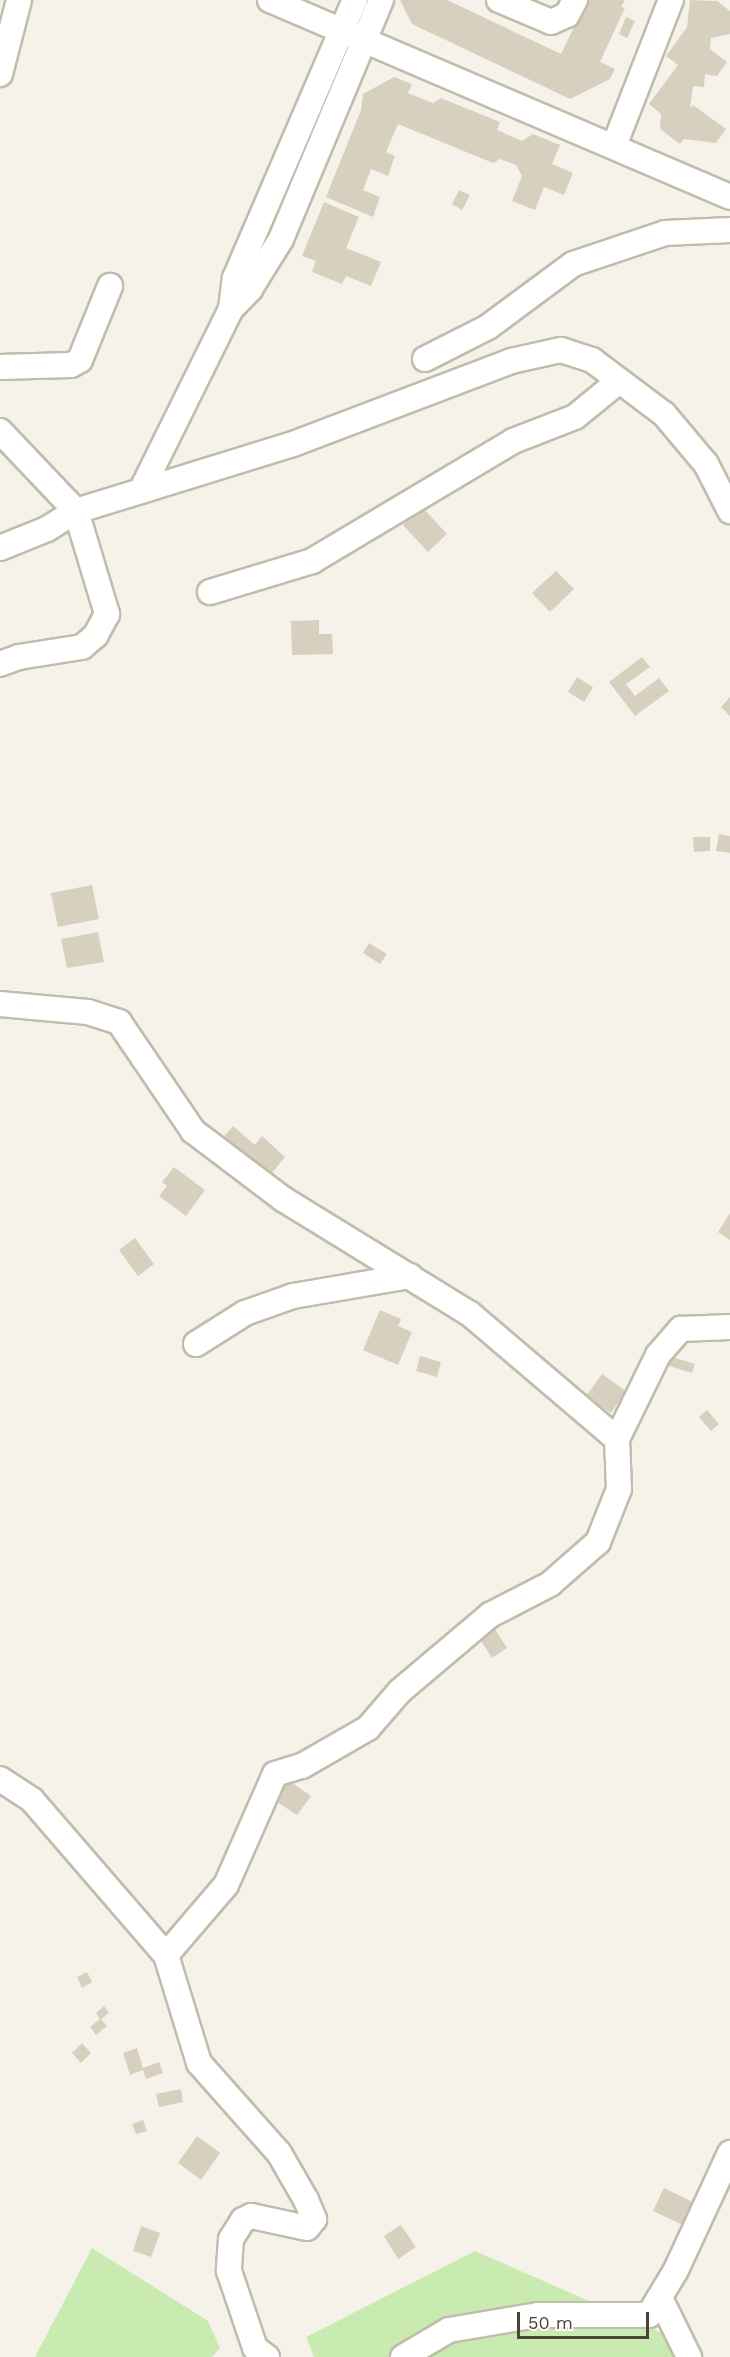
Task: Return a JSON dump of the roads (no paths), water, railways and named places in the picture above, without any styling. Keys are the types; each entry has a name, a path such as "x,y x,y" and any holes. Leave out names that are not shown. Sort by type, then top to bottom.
{"street":[{"path":"0,74 19,0"},
{"path":"270,0 730,197"},
{"path":"352,37 355,0"},
{"path":"141,491 231,309 235,278 352,37 381,0"},
{"path":"499,0 551,22 567,15 575,0"},
{"path":"614,146 671,0"},
{"path":"425,359 488,327 573,264 665,233 730,230"},
{"path":"0,367 71,365 80,360 110,286"},
{"path":"0,548 47,529 76,511 293,444 511,361 561,350 592,360 664,414 706,464 730,511"},
{"path":"210,592 312,561 513,441 575,417 620,381"},
{"path":"0,431 76,511 107,614 96,635 82,647 20,657 0,664"},
{"path":"0,1004 88,1011 119,1022 193,1131 283,1199 470,1314 617,1439"},
{"path":"196,1344 245,1313 293,1296 410,1276"},
{"path":"166,1955 226,1885 275,1774 302,1766 369,1728 400,1691 490,1615 550,1584 598,1542 619,1489 617,1439 657,1355 681,1329 730,1327"},
{"path":"0,1779 32,1800 166,1955 199,2063 279,2153 314,2218 307,2228 250,2216 243,2220 231,2239 230,2271 255,2348 267,2357"},
{"path":"403,2357 449,2330 538,2314 649,2315 661,2300 730,2152"},
{"path":"661,2300 689,2357"}]}
